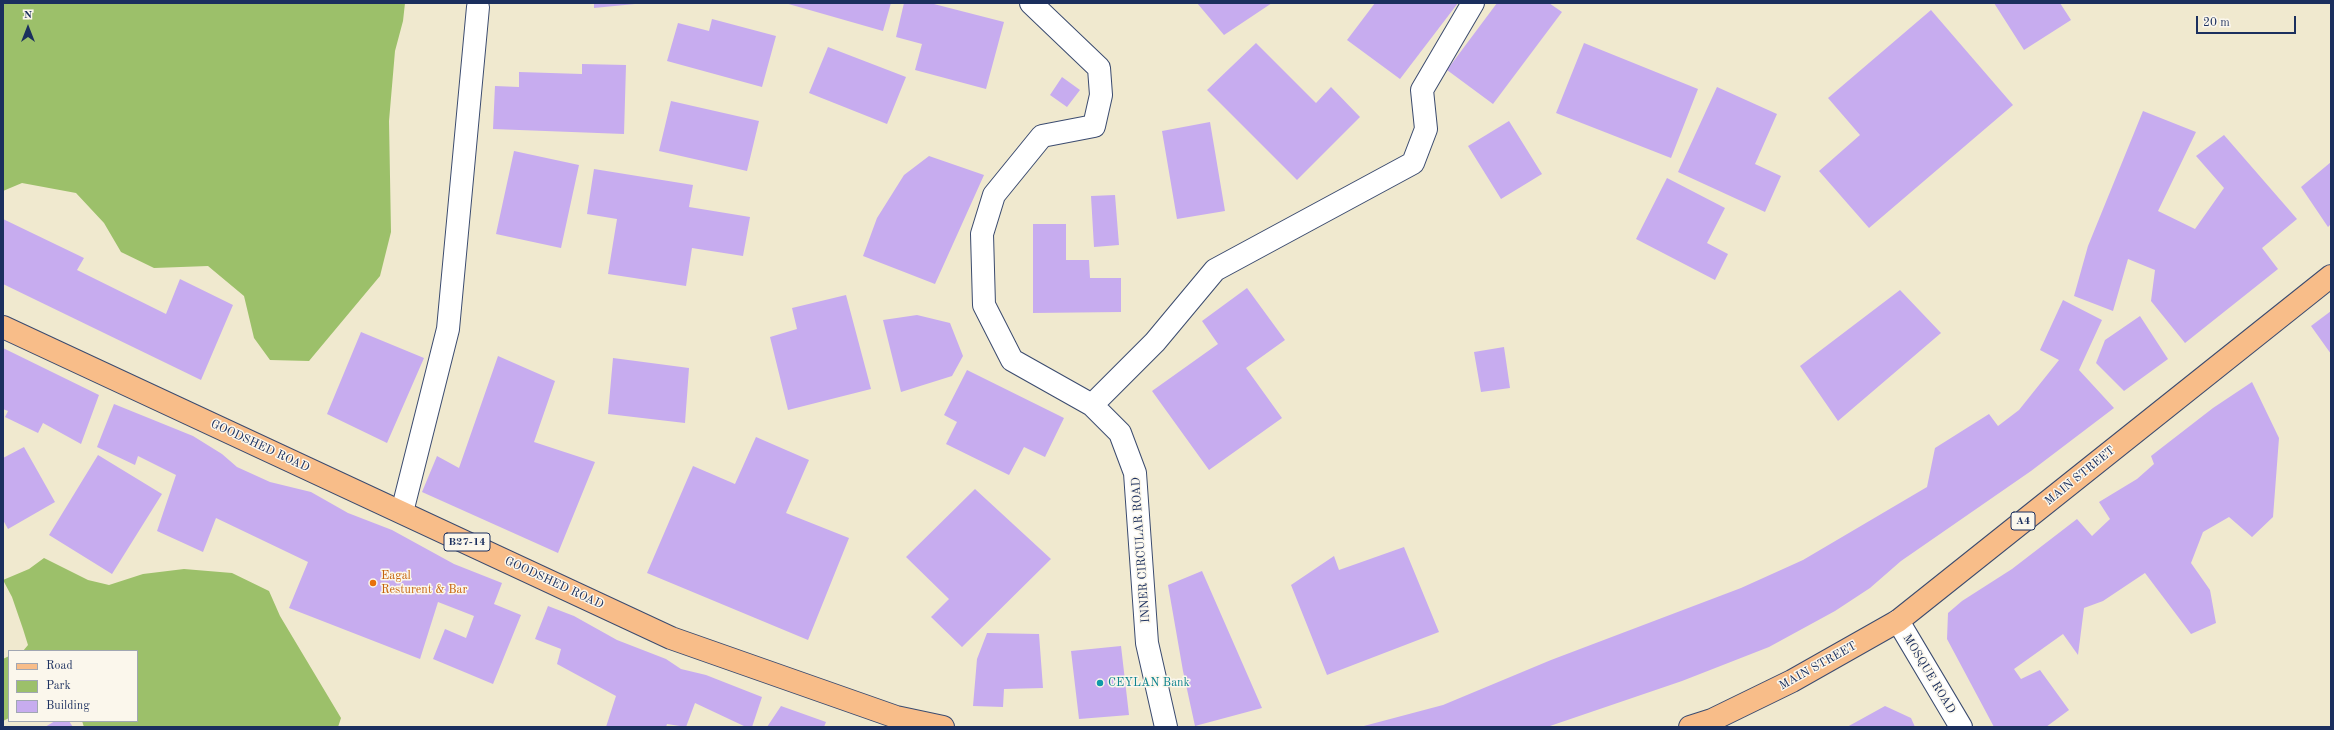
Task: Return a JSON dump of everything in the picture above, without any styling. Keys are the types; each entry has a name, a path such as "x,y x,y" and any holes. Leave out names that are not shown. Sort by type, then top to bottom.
{"main road":[{"name":"MAIN STREET","path":"1690,727 1712,720 1792,681 1898,621 2331,276"},
{"name":"GOODSHED ROAD","path":"3,327 671,638 896,717 943,727"}],"street":[{"name":"INNER CIRCULAR ROAD","path":"1031,3 1099,68 1101,95 1094,126 1042,136 994,195 982,234 984,305 1012,360 1092,405 1120,433 1135,473 1147,643 1166,727"},
{"path":"1092,405 1155,342 1215,270 1413,163 1426,129 1422,90 1473,3"},
{"path":"402,512 448,329 478,7"},
{"name":"MOSQUE ROAD","path":"1898,621 1961,727"}],"green space":[{"path":"3,3 405,3 403,21 395,51 389,121 391,232 380,276 309,361 270,360 254,338 244,296 208,266 154,268 121,252 104,223 76,193 22,183 3,191"},
{"path":"44,558 88,580 109,585 143,574 184,569 232,573 269,591 280,616 341,718 338,727 84,727 82,722 138,722 138,650 24,650 28,645 12,597 3,580 29,569"},
{"path":"8,656 8,718 3,721 3,659"}],"building":[{"path":"594,3 635,3 635,4 594,8"},
{"path":"785,3 891,3 883,31"},
{"path":"904,3 930,3 1004,22 986,89 915,70 922,44 896,37"},
{"path":"1197,3 1272,3 1224,35"},
{"path":"1375,3 1458,3 1400,79 1347,40"},
{"path":"1497,3 1549,3 1562,12 1493,104 1447,70"},
{"path":"1994,3 2060,3 2071,20 2024,50"},
{"path":"1931,10 2013,105 1869,228 1819,171 1860,135 1828,98"},
{"path":"712,19 776,36 762,87 667,61 678,23 709,31"},
{"path":"1256,43 1316,103 1331,87 1360,117 1297,180 1207,90"},
{"path":"1584,43 1698,89 1671,158 1556,113"},
{"path":"828,47 906,77 887,124 809,93"},
{"path":"582,64 626,65 624,134 493,129 495,86 519,87 519,72 582,74"},
{"path":"1062,77 1080,90 1067,107 1050,95"},
{"path":"1717,87 1777,114 1755,164 1781,176 1765,212 1678,172"},
{"path":"671,101 759,121 747,171 659,151"},
{"path":"2143,111 2196,132 2158,211 2195,229 2224,188 2196,156 2224,135 2297,219 2262,248 2278,269 2185,343 2151,301 2155,270 2128,259 2113,311 2074,296 2088,246"},
{"path":"1509,121 1542,174 1501,199 1468,146"},
{"path":"1210,122 1225,211 1177,219 1162,131"},
{"path":"514,151 579,165 561,248 496,234"},
{"path":"929,156 984,175 935,284 863,256 877,218 904,175"},
{"path":"2331,162 2331,224 2328,227 2301,187"},
{"path":"594,169 693,185 689,207 750,217 743,256 692,248 686,286 608,274 617,219 587,214"},
{"path":"1667,178 1725,208 1707,243 1728,254 1715,280 1636,239"},
{"path":"1115,195 1119,245 1094,247 1091,196"},
{"path":"3,219 84,258 77,270 166,314 180,279 233,305 201,380 3,284"},
{"path":"1033,224 1066,224 1066,260 1089,260 1090,278 1121,278 1121,312 1033,313"},
{"path":"1247,288 1285,340 1246,368 1282,418 1209,470 1152,391 1218,344 1202,321"},
{"path":"1900,290 1941,333 1838,421 1800,366"},
{"path":"846,295 871,389 788,410 770,337 797,329 792,308"},
{"path":"2063,300 2102,320 2079,370 2114,408 2031,471 1901,561 1870,588 1835,611 1769,647 1682,681 1547,727 1360,727 1443,705 1551,660 1741,588 1803,560 1927,487 1935,448 1989,414 1998,426 2019,410 2059,360 2040,350"},
{"path":"2331,311 2331,354 2311,326"},
{"path":"917,315 950,323 963,356 952,376 901,392 883,320"},
{"path":"2140,316 2168,359 2124,391 2096,363 2105,340"},
{"path":"361,332 424,358 387,443 327,414"},
{"path":"1504,347 1510,388 1481,392 1474,352"},
{"path":"3,348 99,395 81,444 43,423 38,433 5,417 8,411 3,409"},
{"path":"498,356 555,381 534,442 595,462 558,553 422,492 437,456 459,468"},
{"path":"613,358 689,368 685,423 608,414"},
{"path":"967,370 1064,418 1045,457 1024,447 1009,475 946,444 957,422 944,415"},
{"path":"2252,382 2279,438 2273,517 2252,537 2229,517 2203,532 2191,563 2210,590 2216,623 2191,634 2145,573 2103,601 2084,608 2078,655 2063,634 2014,669 2021,679 2040,670 2069,710 2046,727 1994,727 1947,639 1948,613 1962,601 2012,569 2077,519 2092,536 2110,519 2099,502 2137,479 2154,464 2151,456 2213,408"},
{"path":"114,404 193,436 222,454 237,467 270,482 311,492 348,513 392,530 454,564 502,583 494,604 521,615 493,684 433,659 445,629 466,638 474,616 438,602 420,659 289,608 308,562 216,518 203,552 157,531 176,475 138,456 135,465 97,447"},
{"path":"756,437 809,460 786,513 849,538 808,640 647,573 693,466 735,484"},
{"path":"24,447 55,502 8,529 3,520 3,458"},
{"path":"98,455 162,494 112,574 49,535"},
{"path":"975,489 1051,559 962,647 931,617 949,599 906,557"},
{"path":"1404,547 1439,632 1327,675 1291,585 1334,556 1339,570"},
{"path":"1202,571 1262,708 1195,726 1183,671 1168,585"},
{"path":"548,606 574,616 617,640 666,659 681,669 706,675 762,697 752,727 746,727 695,703 686,727 667,724 666,727 606,727 616,696 557,664 561,649 535,639"},
{"path":"987,633 1039,634 1043,688 1004,689 1003,707 973,706 977,659"},
{"name":"CEYLAN Bank","path":"1121,646 1129,715 1079,719 1071,651"},
{"path":"781,706 826,722 824,727 767,727"},
{"path":"1885,706 1911,718 1915,727 1847,727"},
{"path":"53,722 70,722 73,727 45,727"}],"place":[{"name":"Eagal Resturent & Bar","path":"373,583"},
{"name":"CEYLAN Bank","path":"1100,683"}]}
